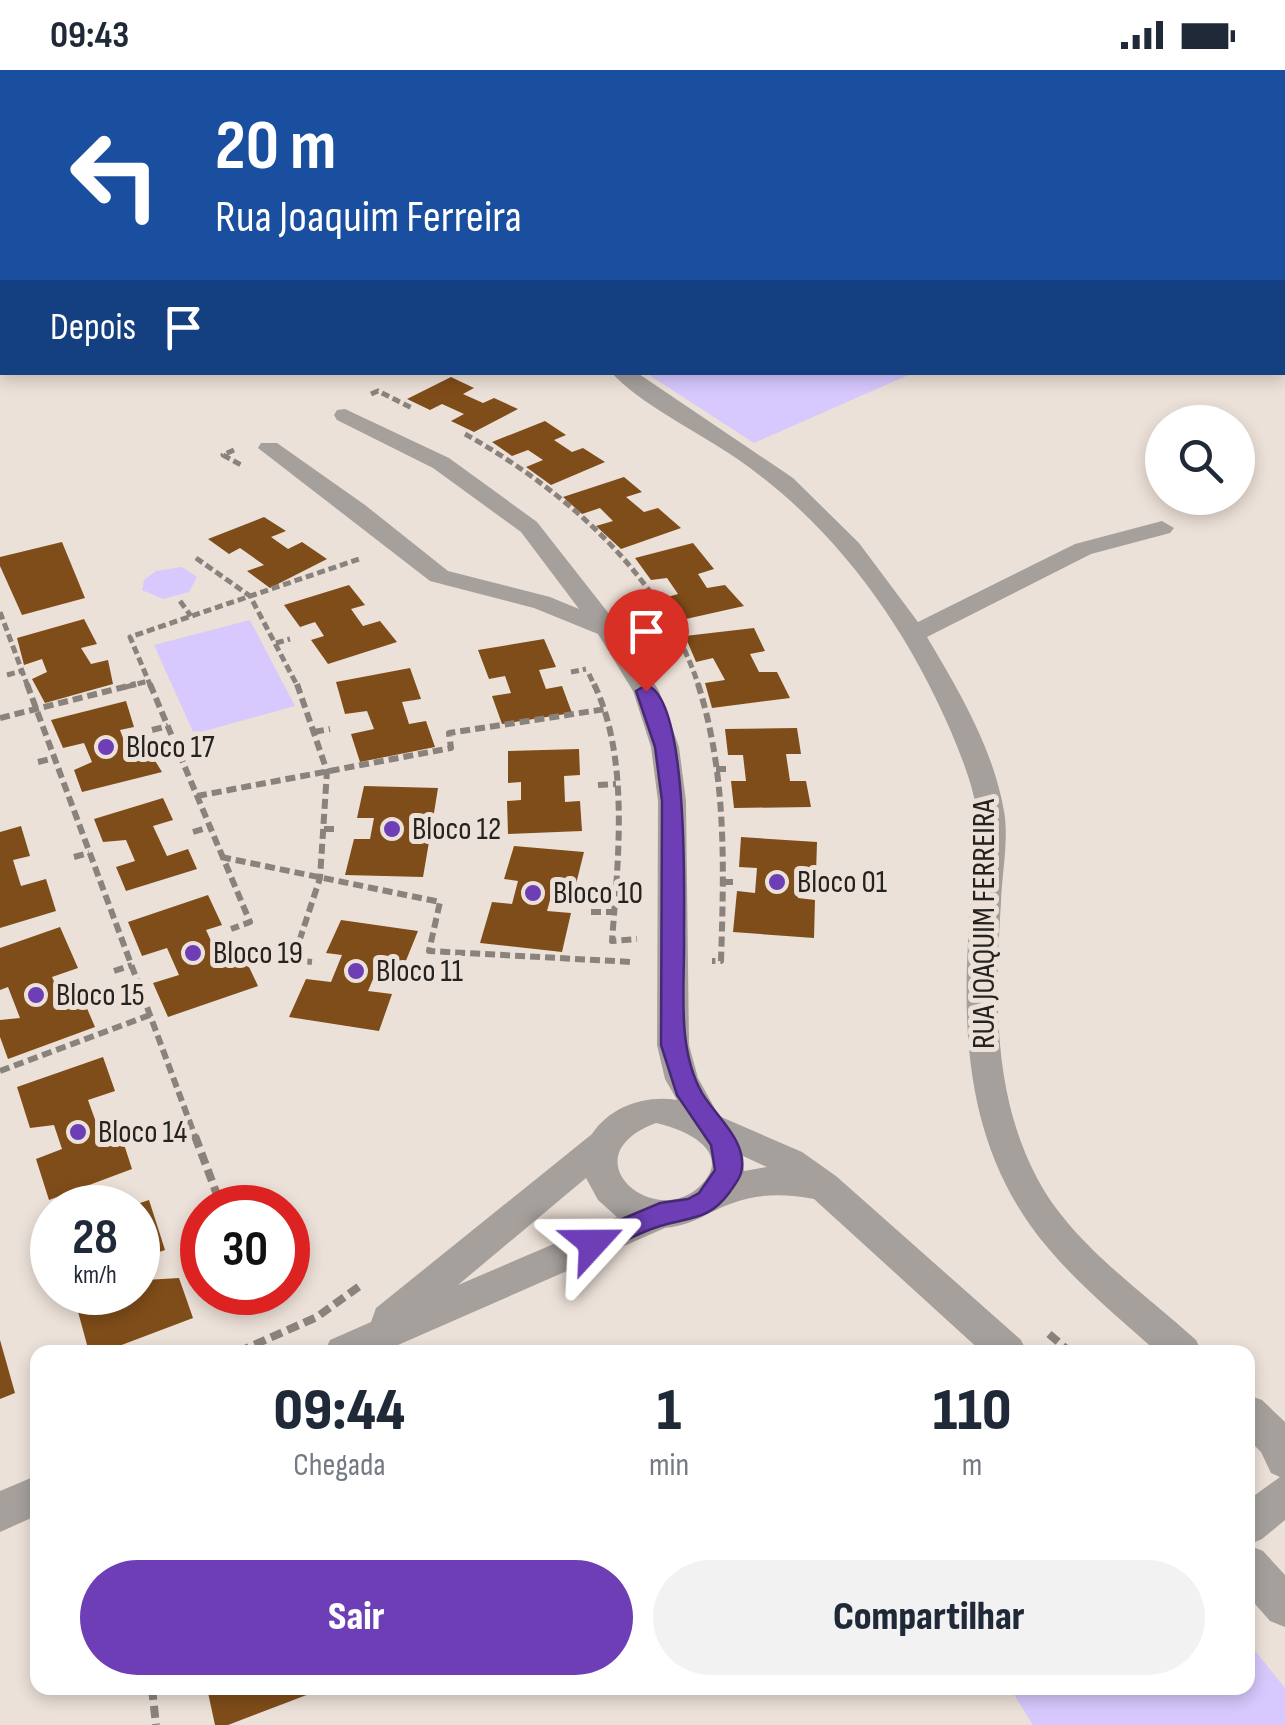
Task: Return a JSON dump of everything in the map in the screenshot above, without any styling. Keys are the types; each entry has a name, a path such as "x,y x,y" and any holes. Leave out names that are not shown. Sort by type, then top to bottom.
{"street":[{"name":"RUA JOAQUIM FERREIRA","path":"625,375 785,484 860,561 912,635 968,740 986,785 991,814 981,1043 986,1091 1000,1144 1023,1188 1059,1236 1176,1345"},
{"path":"353,407 441,463 529,527 608,629 646,691 665,747 672,801 673,1045 682,1079 728,1157 728,1173 714,1194"},
{"path":"270,448 357,510 439,576 541,602 608,629"},
{"path":"912,635 1083,549 1162,528"},
{"path":"660,1214 628,1206 612,1194 602,1179 599,1162 610,1132 636,1114 662,1076 673,1045"},
{"path":"636,1114 676,1111 790,1162 824,1186 1000,1345"},
{"path":"356,1345 603,1144"},
{"path":"360,1345 660,1214 692,1210 714,1194 753,1183 792,1179 824,1186"},
{"path":"1255,1420 1275,1439 1285,1460"},
{"path":"1255,1519 1285,1494"},
{"path":"0,1512 30,1498"},
{"path":"1255,1572 1285,1606"}],"path":[{"path":"353,407 378,391 419,412"},
{"path":"448,426 512,464 590,521 622,556 673,629 695,672 710,723 724,821 721,961 707,962"},
{"path":"240,448 223,455 251,472"},
{"path":"512,464 521,460"},
{"path":"231,929 250,922 130,637 372,555"},
{"path":"196,558 250,596 293,672 328,771 320,878 293,960 312,962"},
{"path":"219,574 232,568"},
{"path":"646,591 656,589"},
{"path":"180,601 191,616"},
{"path":"0,612 213,1185"},
{"path":"276,642 290,639"},
{"path":"221,857 440,902 429,951 640,963 638,939 612,941 621,826 606,709 579,653"},
{"path":"571,672 586,669"},
{"path":"7,675 22,671"},
{"path":"0,718 148,681"},
{"path":"197,796 451,748 449,733 606,709"},
{"path":"152,730 168,726"},
{"path":"314,732 330,729"},
{"path":"38,762 54,758"},
{"path":"716,770 727,770"},
{"path":"598,785 616,784"},
{"path":"193,832 209,827"},
{"path":"324,829 338,829"},
{"path":"74,857 89,852"},
{"path":"723,882 734,882"},
{"path":"592,912 615,912"},
{"path":"114,971 132,965"},
{"path":"0,1071 150,1015"},
{"path":"254,1345 317,1317 364,1283"},
{"path":"1041,1327 1062,1345"},
{"path":"153,1695 156,1725"}],"shaded area":[{"path":"649,375 908,375 754,443"},
{"path":"182,567 197,577 189,592 163,599 142,590 144,580 156,571"},
{"path":"250,620 295,706 194,734 154,645"},
{"path":"1255,1651 1285,1688 1285,1725 1033,1725 1014,1695 1255,1695"}],"building":[{"path":"451,377 474,388 463,394 483,403 494,398 518,409 474,432 451,421 464,414 442,404 430,410 407,399"},
{"path":"545,421 566,435 554,440 572,452 583,448 605,462 551,485 526,467 543,460 528,450 512,456 492,442"},
{"path":"624,477 642,492 626,497 644,512 658,508 681,528 621,549 596,526 613,521 600,508 582,514 563,497"},
{"path":"264,517 286,531 271,537 288,549 302,542 327,559 270,588 247,571 264,565 240,548 229,554 208,539"},
{"path":"62,542 85,598 22,615 0,566 0,557"},
{"path":"693,543 714,569 698,574 707,588 725,585 744,606 677,621 661,599 678,594 667,578 651,580 635,558"},
{"path":"349,585 365,605 351,609 363,626 380,621 397,642 328,664 311,640 324,636 315,622 300,627 284,605"},
{"path":"84,619 97,644 81,648 91,664 108,660 113,684 45,703 32,679 47,672 42,659 24,665 17,638"},
{"path":"754,628 765,651 750,654 759,672 777,672 790,698 712,708 705,683 725,680 713,658 696,662 685,636"},
{"path":"544,639 556,667 539,670 546,689 562,686 572,713 502,724 492,696 511,693 505,676 489,679 478,650"},
{"path":"410,668 421,699 402,702 409,724 426,721 435,747 360,762 351,734 374,729 367,711 345,714 336,682"},
{"name":"Bloco 17","path":"126,701 134,727 120,730 128,751 146,746 162,772 82,792 74,770 92,762 84,743 63,748 51,720"},
{"path":"797,728 801,754 786,754 790,781 806,781 811,807 734,808 731,781 746,781 743,755 728,755 725,729"},
{"path":"579,749 580,775 564,776 565,802 580,801 582,831 508,834 507,801 521,800 521,782 508,783 508,751"},
{"name":"Bloco 12","path":"364,786 438,788 433,819 414,819 411,841 429,842 423,877 345,875 354,839 370,839 374,818 357,818"},
{"path":"163,798 173,820 153,826 167,856 188,849 197,869 126,891 116,867 135,861 126,840 103,842 94,819"},
{"path":"21,826 30,856 13,860 21,886 46,879 56,911 0,928 0,832"},
{"name":"Bloco 01","path":"741,837 817,842 816,874 799,872 798,898 815,900 814,938 733,932 737,891 755,893 757,868 739,867"},
{"name":"Bloco 10","path":"514,846 584,852 576,884 555,882 547,911 571,913 562,952 480,943 492,902 512,904 518,881 504,879"},
{"name":"Bloco 19","path":"208,895 222,925 206,930 219,958 241,950 258,986 168,1017 153,983 179,975 167,948 142,956 128,922"},
{"name":"Bloco 11","path":"341,920 418,931 405,963 381,960 368,991 392,994 379,1031 289,1017 306,979 331,982 342,955 326,953"},
{"name":"Bloco 15","path":"60,927 78,968 52,977 65,1006 83,999 95,1027 8,1059 0,1037 0,1020 20,1018 8,987 0,990 0,948"},
{"name":"Bloco 14","path":"103,1057 115,1091 88,1100 103,1142 121,1135 132,1169 89,1185 44,1185 36,1159 62,1149 54,1125 30,1128 17,1087"},
{"path":"179,1278 180,1315 193,1318 122,1345 87,1345 79,1315 160,1315 160,1279"},
{"path":"0,1340 15,1393 0,1399"},
{"path":"209,1695 307,1695 228,1725 215,1725"}],"place":[{"name":"Bloco 17","path":"106,747"},
{"name":"Bloco 12","path":"392,829"},
{"name":"Bloco 01","path":"777,882"},
{"name":"Bloco 10","path":"533,893"},
{"name":"Bloco 19","path":"193,953"},
{"name":"Bloco 11","path":"356,971"},
{"name":"Bloco 15","path":"36,995"},
{"name":"Bloco 14","path":"78,1132"}],"route":[{"path":"593,1243 660,1214 692,1210 708,1201 728,1173 722,1141 689,1095 673,1045 672,801 665,747 646,691"}]}
